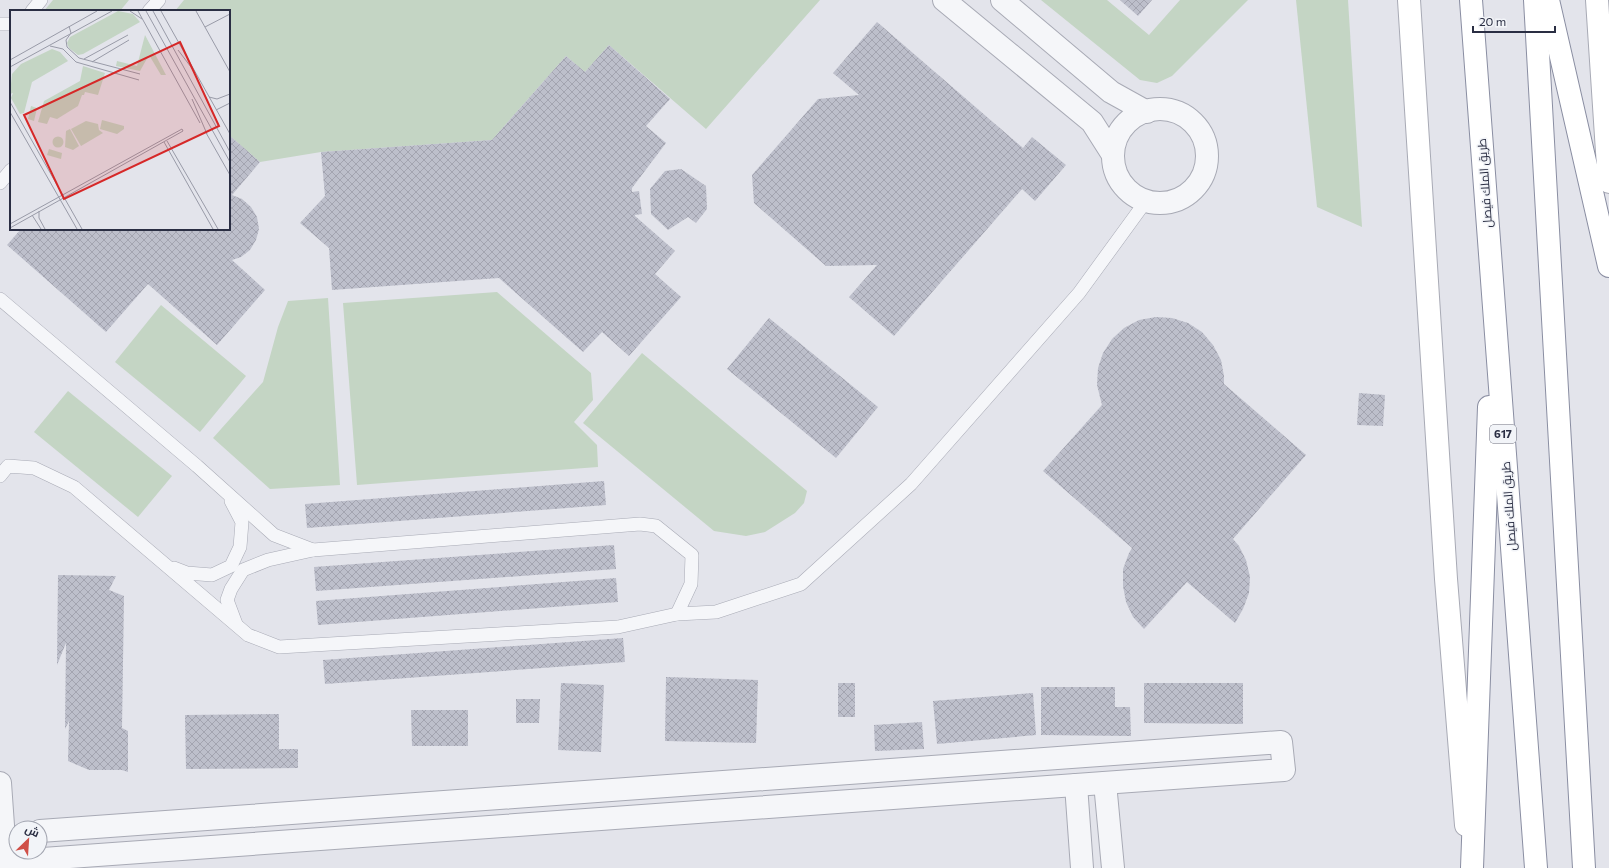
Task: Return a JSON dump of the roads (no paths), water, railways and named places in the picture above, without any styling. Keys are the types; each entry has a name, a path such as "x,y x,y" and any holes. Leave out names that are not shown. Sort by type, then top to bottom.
{"main road":[{"path":"1409,0 1446,578 1471,868"},
{"name":"طريق الملك فيصل","path":"1471,0 1536,868"},
{"path":"1535,0 1584,868"},
{"path":"1548,0 1609,266"},
{"path":"1597,0 1609,182"},
{"path":"1471,868 1493,298"}],"street":[{"path":"944,0 1092,122 1113,155"},
{"path":"1002,0 1111,92 1147,112"},
{"path":"1167,109 1182,115 1195,124 1204,138 1207,154 1205,170 1199,183 1188,194 1175,201 1160,204 1146,201 1132,194 1122,183 1115,170 1113,155 1116,139 1124,126 1136,116 1147,112 1151,110 1167,109"},
{"path":"0,783 7,833 4,864 1284,770 1282,742 48,830"},
{"path":"1106,783 1113,868"},
{"path":"1076,785 1082,868"}],"lane":[{"path":"33,10 42,0"},
{"path":"150,10 159,0"},
{"path":"0,183 10,171"},
{"path":"0,476 8,466 34,468 74,487 248,635 279,647 618,627 677,614 716,612 801,584 911,484 1079,293 1146,201"},
{"path":"0,299 274,535 313,550"},
{"path":"164,563 187,573 212,575 231,566 240,547 242,522 228,494"},
{"path":"236,625 227,600 231,589 243,570 268,560 313,550 640,524 656,526 692,555 692,584 677,614"}]}
